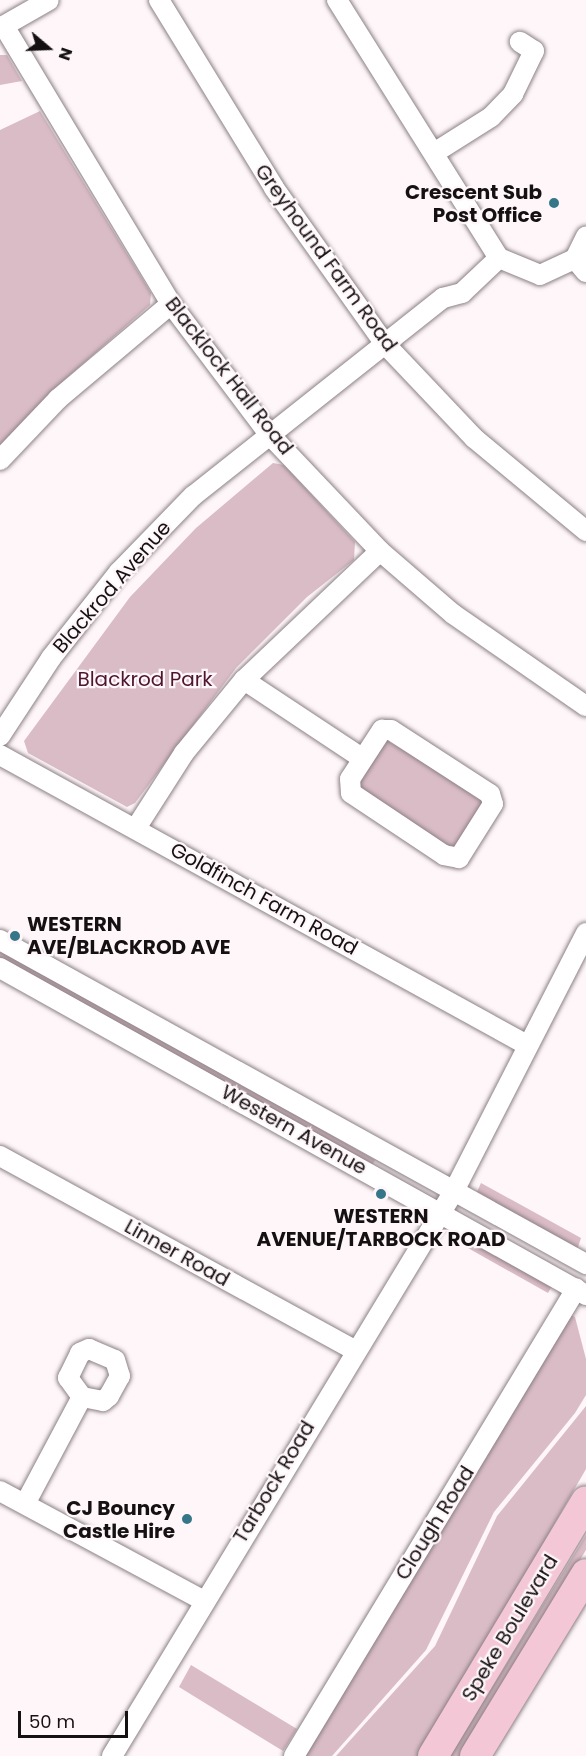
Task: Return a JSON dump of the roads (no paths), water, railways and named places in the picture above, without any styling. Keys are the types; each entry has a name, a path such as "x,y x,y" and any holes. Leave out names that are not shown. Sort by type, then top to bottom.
{"highway":[{"name":"Speke Boulevard","path":"433,1756 585,1503"},
{"name":"Speke Boulevard","path":"475,1756 586,1574"}],"street":[{"path":"2,27 49,0"},
{"name":"Greyhound Farm Road","path":"159,0 274,188 384,343 474,438 586,531"},
{"path":"337,0 499,258 540,275 581,265 586,236"},
{"name":"Blacklock Hall Road","path":"2,27 171,304 269,434 380,551 453,614 586,706"},
{"path":"434,153 491,117 513,94 534,51 520,42"},
{"name":"Blackrod Avenue","path":"0,736 51,658 119,572 192,496 443,298 462,293 499,258"},
{"path":"0,460 58,399 171,304"},
{"path":"136,828 184,753 244,680 380,551"},
{"path":"244,680 362,758"},
{"path":"381,730 392,730 490,794 493,804 459,858 444,855 351,793 350,779 362,758 381,730"},
{"name":"Goldfinch Farm Road","path":"0,755 136,828 527,1046"},
{"name":"Tarbock Road","path":"112,1756 355,1350 454,1191 586,933"},
{"name":"Western Avenue","path":"0,940 586,1264"},
{"name":"Western Avenue","path":"0,968 441,1210 581,1292"},
{"name":"Linner Road","path":"0,1156 355,1350"},
{"name":"Clough Road","path":"294,1756 581,1292"},
{"path":"25,1504 82,1397"},
{"path":"0,1491 204,1601"}],"place":[{"name":"Crescent Sub Post Office","path":"554,203"},
{"name":"WESTERN AVE/BLACKROD AVE","path":"15,936"},
{"name":"WESTERN AVENUE/TARBOCK ROAD","path":"381,1194"},
{"name":"CJ Bouncy Castle Hire","path":"187,1519"}],"park label":[{"name":"Blackrod Park","path":"145,679"}]}
